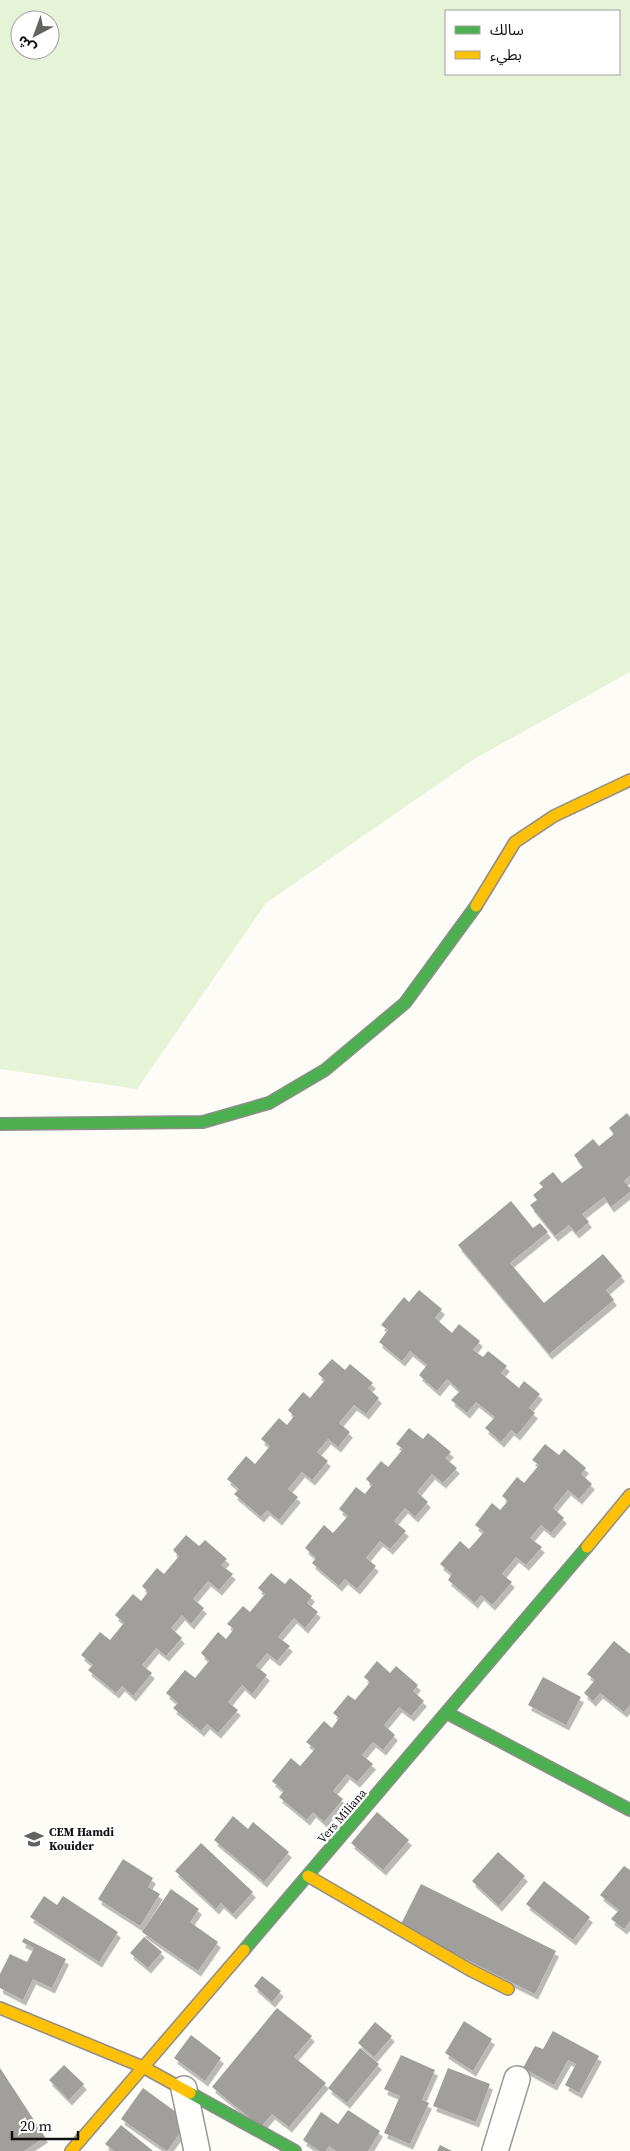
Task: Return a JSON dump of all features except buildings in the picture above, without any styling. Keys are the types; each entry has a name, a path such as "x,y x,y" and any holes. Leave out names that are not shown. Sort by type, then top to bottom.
{"street":[{"path":"0,1124 203,1122 269,1103 325,1070 405,1003 472,913 515,842 554,816 630,780"},
{"name":"Vers Miliana","path":"71,2151 448,1714 630,1495"},
{"path":"448,1714 630,1810"},
{"path":"308,1876 470,1970 508,1989"},
{"path":"0,2008 143,2067 295,2151"},
{"path":"495,2151 517,2080"},
{"path":"184,2089 197,2151"}],"green space":[{"path":"0,0 630,0 630,672 476,758 266,903 137,1089 0,1069"}],"traffic: fast":[{"path":"0,1124 203,1122 269,1103 325,1070 405,1003 476,906"},
{"path":"244,1950 587,1547"},
{"path":"447,1713 630,1810"},
{"path":"190,2093 295,2151"}],"traffic: slow":[{"path":"476,906 515,842 554,816 630,780"},
{"path":"587,1547 630,1495"},
{"path":"308,1876 470,1970 508,1989"},
{"path":"71,2151 244,1950"},
{"path":"0,2008 143,2067 190,2093"}],"place":[{"name":"CEM Hamdi Kouider","path":"34,1839"}]}
